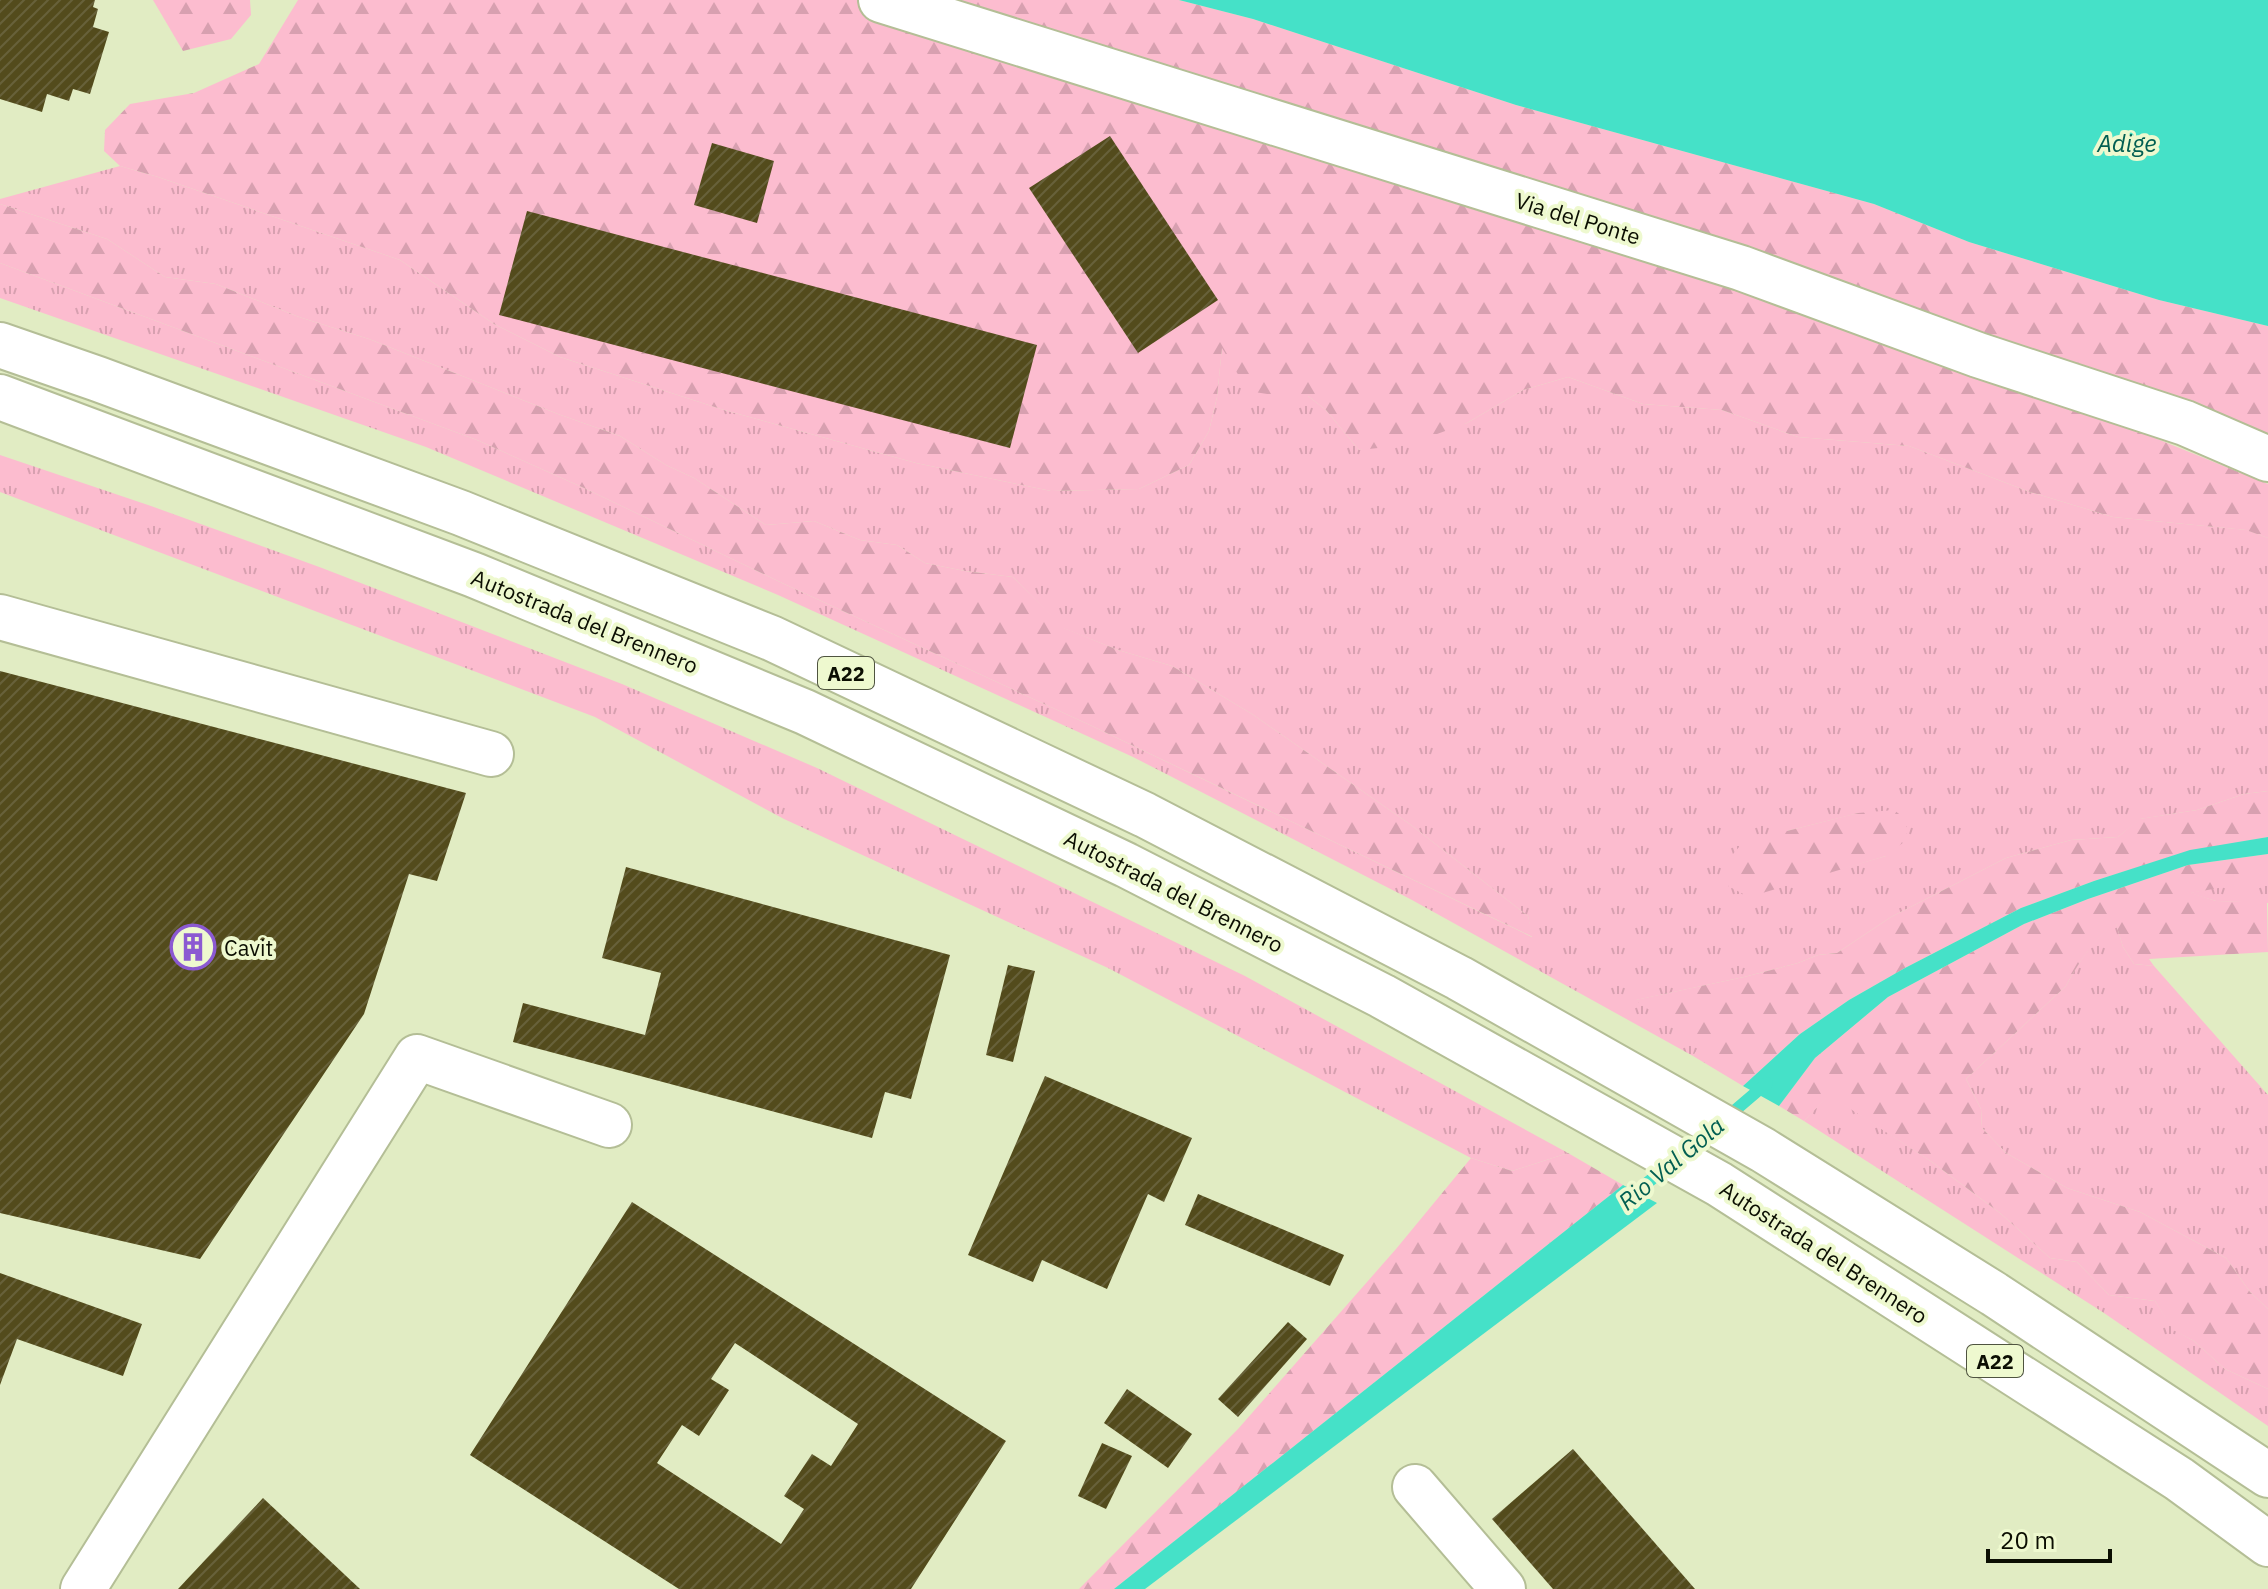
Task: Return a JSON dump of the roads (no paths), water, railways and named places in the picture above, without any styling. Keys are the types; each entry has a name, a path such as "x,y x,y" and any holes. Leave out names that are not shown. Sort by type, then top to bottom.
{"main road":[{"name":"Via del Ponte","path":"881,0 1741,268 1978,355 2185,423 2268,459"},
{"name":"A22","path":"0,345 461,513 771,638 1145,815 1459,978 1763,1150 1994,1294 2268,1475"},
{"name":"Autostrada del Brennero","path":"0,397 474,575 805,712 1126,865 1382,996 1719,1184 2179,1479 2268,1544"},
{"path":"0,617 491,754"},
{"path":"83,1589 417,1057 609,1125"},
{"path":"1415,1487 1503,1589"}],"water":[{"name":"Adige","path":"1179,0 2268,0 2268,326 2159,300 1969,242 1874,204 1516,105 1253,19"},
{"path":"2268,837 2268,854 2188,865 2088,899 2024,924 1888,997 1815,1058 1779,1106 1743,1086 1800,1034 1849,1000 2021,908 2190,850"},
{"path":"1623,1185 1657,1203 1145,1589 1114,1589"}],"waterway":[{"name":"Rio Val Gola","path":"1726,1118 1767,1083"},
{"name":"Rio Val Gola","path":"1624,1202 1669,1165"}],"place":[{"name":"Cavit","path":"193,947"}]}
